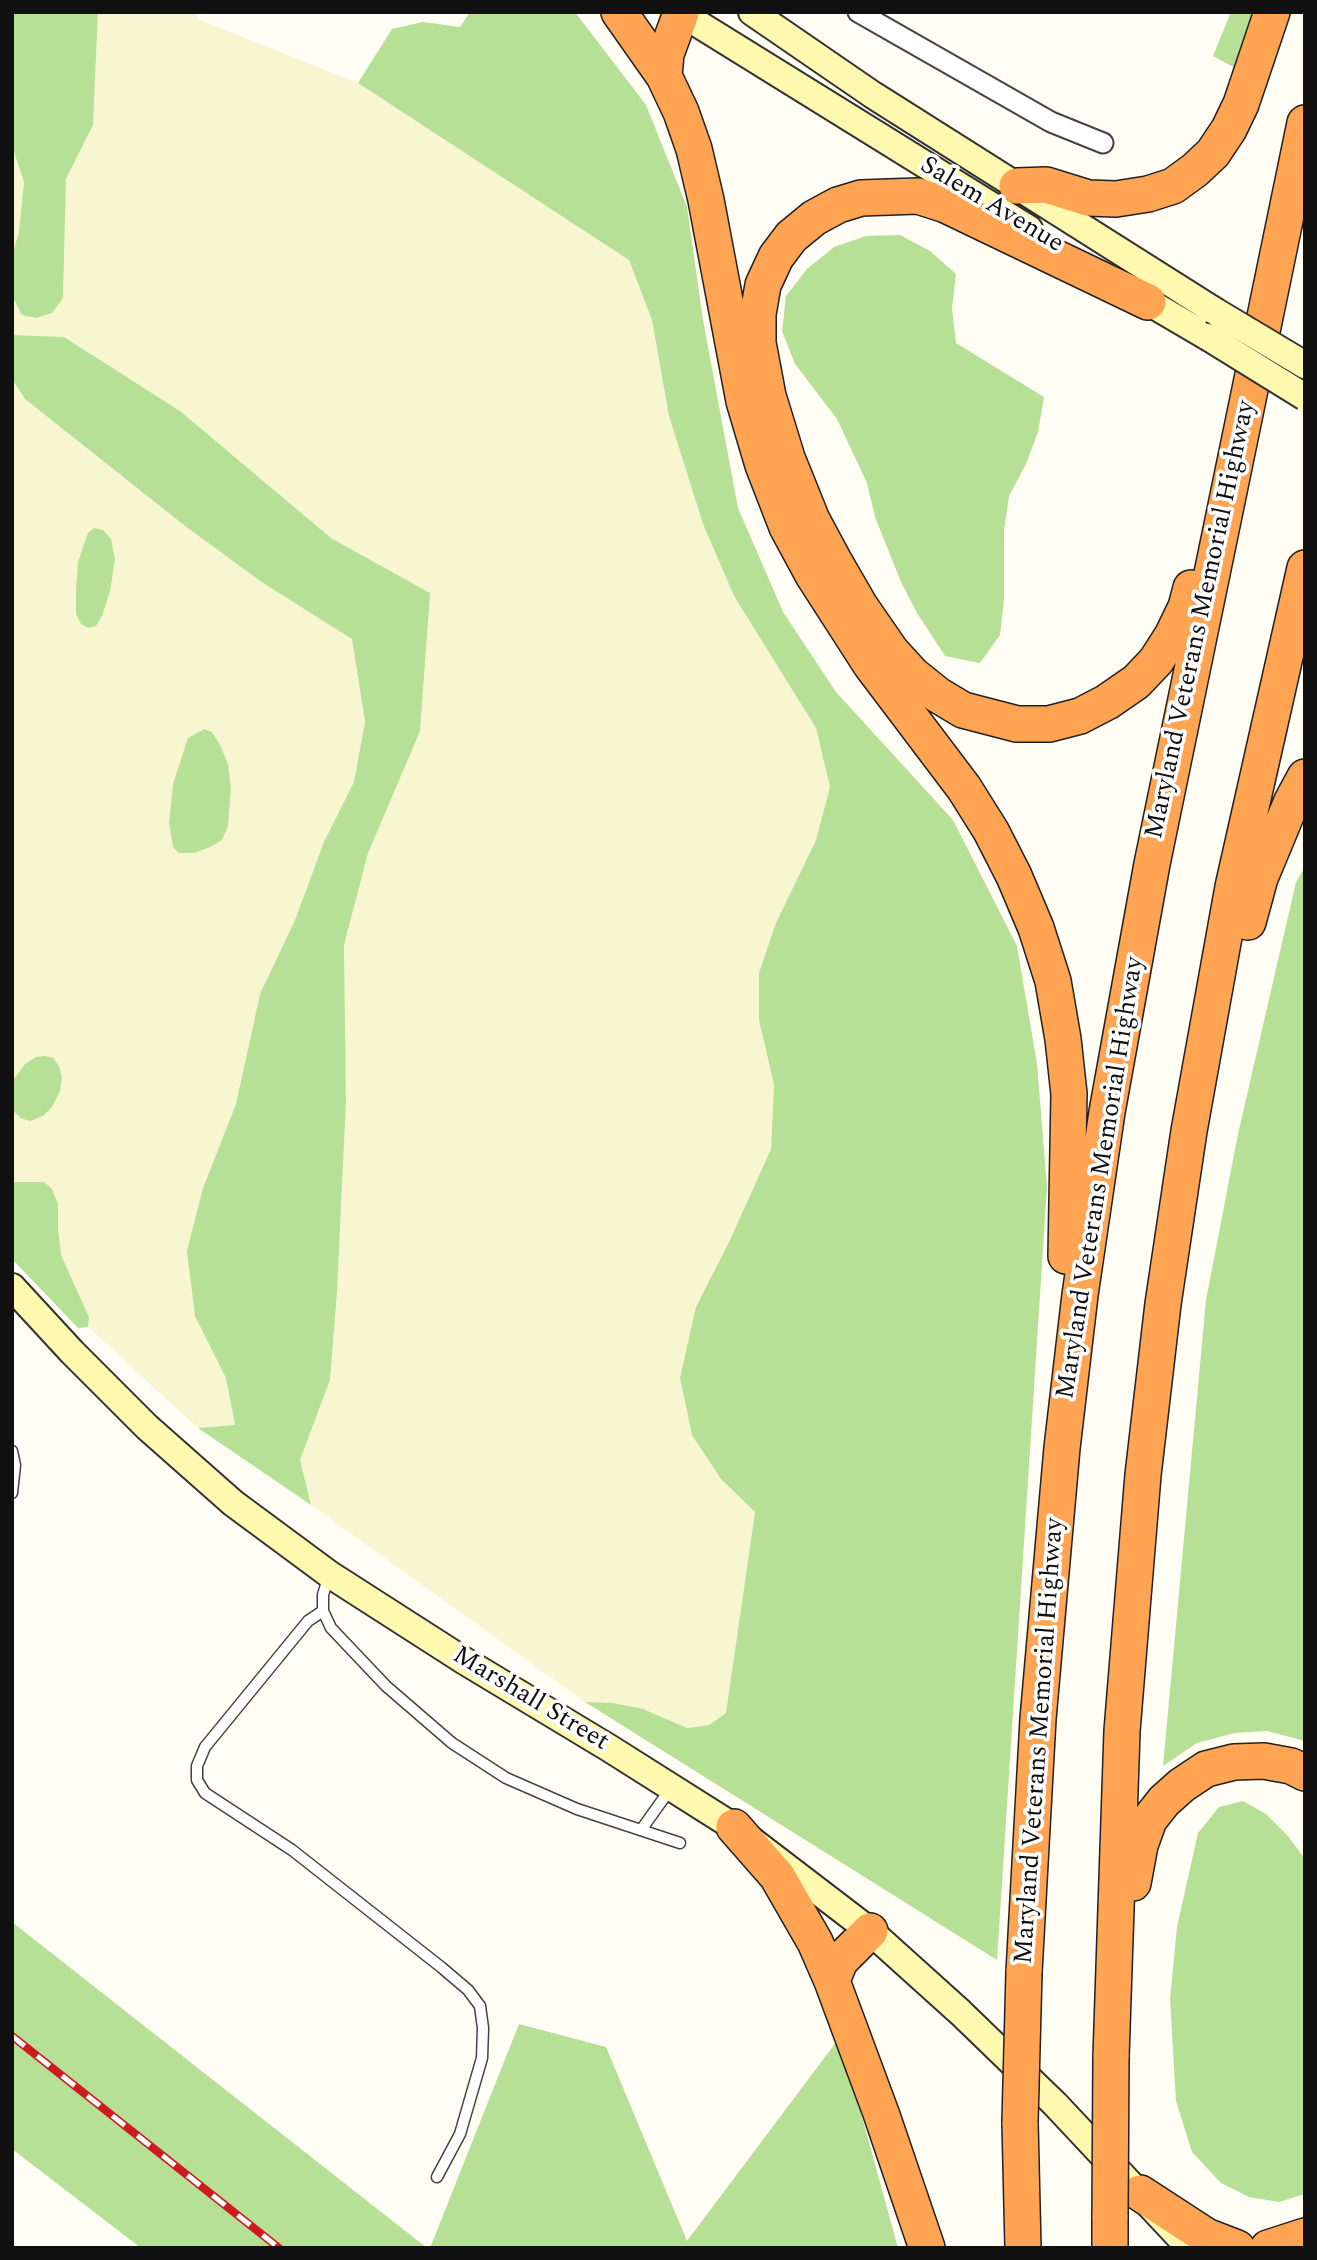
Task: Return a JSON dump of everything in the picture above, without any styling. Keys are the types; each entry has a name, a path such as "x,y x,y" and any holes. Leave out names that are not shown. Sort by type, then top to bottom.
{"highway":[{"path":"619,12 664,76 694,149 744,401 763,465 788,527 813,575 849,632 964,788 991,831 1027,907 1053,981 1069,1094 1062,1448"},
{"path":"1017,186 1046,185 1088,198 1116,199 1148,194 1173,186 1213,153 1229,129 1241,104 1272,12"},
{"path":"664,76 666,54 680,13"},
{"name":"Maryland Veterans Memorial Highway","path":"1023,2248 1020,2122 1024,1972 1038,1719 1062,1448 1080,1295 1107,1112 1152,864 1305,123"},
{"path":"1148,302 946,205 918,196 861,198 838,205 814,218 791,237 776,257 763,285 758,314 758,344 768,396 787,458 812,520 834,561 891,651 913,676 962,710 1017,724 1049,724 1080,716 1136,682 1156,661 1186,607 1247,400"},
{"path":"1110,2231 1112,2000 1122,1731 1142,1488 1163,1304 1189,1131 1233,887 1305,568"},
{"path":"1189,1131 1260,878 1292,801 1305,777"},
{"path":"1112,2000 1140,1845 1149,1820 1164,1801 1181,1784 1206,1769 1234,1762 1264,1761 1291,1766 1305,1773"},
{"path":"734,1827 777,1876 805,1924 832,1981 927,2248"},
{"path":"832,1981 840,1961 870,1931"},
{"path":"1140,2193 1206,2236 1237,2248"},
{"path":"1268,2248 1305,2236"},
{"path":"1293,2248 1305,2236"}],"main road":[{"name":"Salem Avenue","path":"752,12 873,95 1213,310 1305,365"},
{"name":"Salem Avenue","path":"680,13 843,116 1305,397"},
{"name":"Marshall Street","path":"12,1287 147,1427 233,1503 329,1574 734,1827 870,1931 961,2013 1055,2104 1190,2248"}],"street":[{"path":"858,12 1051,122 1103,143"}],"lane":[{"path":"12,1451 15,1465 12,1493"},
{"path":"329,1574 323,1595 323,1611 331,1628 386,1686 452,1743 506,1778 578,1809 680,1843"},
{"path":"323,1611 308,1621 205,1747 197,1766 197,1780 205,1793 292,1850 441,1967 468,1990 480,2006 483,2028 482,2058 460,2134 437,2177"},
{"path":"641,1830 671,1787"}],"shaded area":[{"path":"98,12 196,12 198,19 358,83 629,259 652,320 669,416 703,524 734,596 816,728 830,787 816,840 776,923 759,1020 774,1085 771,1149 696,1307 721,1479 755,1512 726,1714 709,1725 687,1728 643,1709 613,1703 585,1702 311,1505 300,1460 330,1380 346,1102 344,945 430,593 331,538 180,411 64,337 12,335 12,296 16,305 63,298 66,179 93,125"},
{"path":"12,146 24,182 19,232 12,255"},
{"path":"12,379 25,399 185,526 263,583 352,638 365,722 354,782 324,842 295,920 260,994 236,1104 203,1188 195,1316 226,1378 235,1425 198,1428 88,1327 89,1317 61,1255 58,1204 44,1182 12,1182"}],"green space":[{"path":"12,12 98,12 93,125 66,179 63,298 52,313 36,318 22,315 12,296 12,255 19,232 24,182 12,146"},
{"path":"470,12 575,12 646,105 687,207 703,320 738,508 783,612 836,692 953,820 1017,946 1037,1064 1047,1187 997,1960 585,1702 613,1703 643,1709 687,1728 709,1725 726,1713 755,1512 721,1479 692,1435 680,1378 696,1307 771,1149 774,1085 759,1020 759,973 776,923 816,840 830,787 816,728 734,596 703,524 669,416 652,320 629,260 358,83 392,29 423,22 460,27"},
{"path":"1231,12 1265,12 1244,73 1213,56"},
{"path":"900,235 930,251 956,274 952,309 956,343 1044,397 1038,432 1026,464 1009,496 1004,530 1004,600 1000,635 980,663 945,656 917,613 901,582 875,517 867,483 837,419 795,364 782,331 786,296 807,269 834,247 866,236"},
{"path":"13,335 64,337 180,411 331,538 430,593 420,731 368,853 344,945 346,1102 330,1380 300,1460 311,1505 198,1428 235,1425 226,1378 195,1316 187,1251 203,1188 236,1104 260,994 295,920 324,842 354,782 365,722 352,639 263,583 185,526 25,399 12,379"},
{"path":"94,528 103,530 111,539 115,559 110,591 102,616 96,626 88,628 81,624 76,614 76,590 78,562 88,533"},
{"path":"204,729 212,732 228,764 231,787 228,826 222,840 210,847 194,853 179,853 173,847 169,823 173,784 188,738"},
{"path":"1305,867 1305,1741 1267,1731 1235,1733 1197,1743 1163,1766 1206,1300 1238,1134 1296,882"},
{"path":"36,1057 53,1058 59,1066 62,1077 60,1091 52,1107 43,1116 30,1121 20,1118 13,1110 14,1079 25,1064"},
{"path":"12,1182 44,1182 52,1189 58,1204 61,1255 89,1317 88,1327 78,1328 12,1259"},
{"path":"1243,1801 1266,1814 1288,1836 1305,1859 1305,2194 1279,2202 1249,2197 1221,2183 1192,2152 1176,2101 1170,1999 1177,1927 1198,1833 1219,1807"},
{"path":"12,1922 427,2248 141,2248 12,2149"},
{"path":"519,2024 606,2047 687,2241 840,2037 898,2248 430,2248"}],"railway":[{"path":"12,2036 279,2248"}]}
